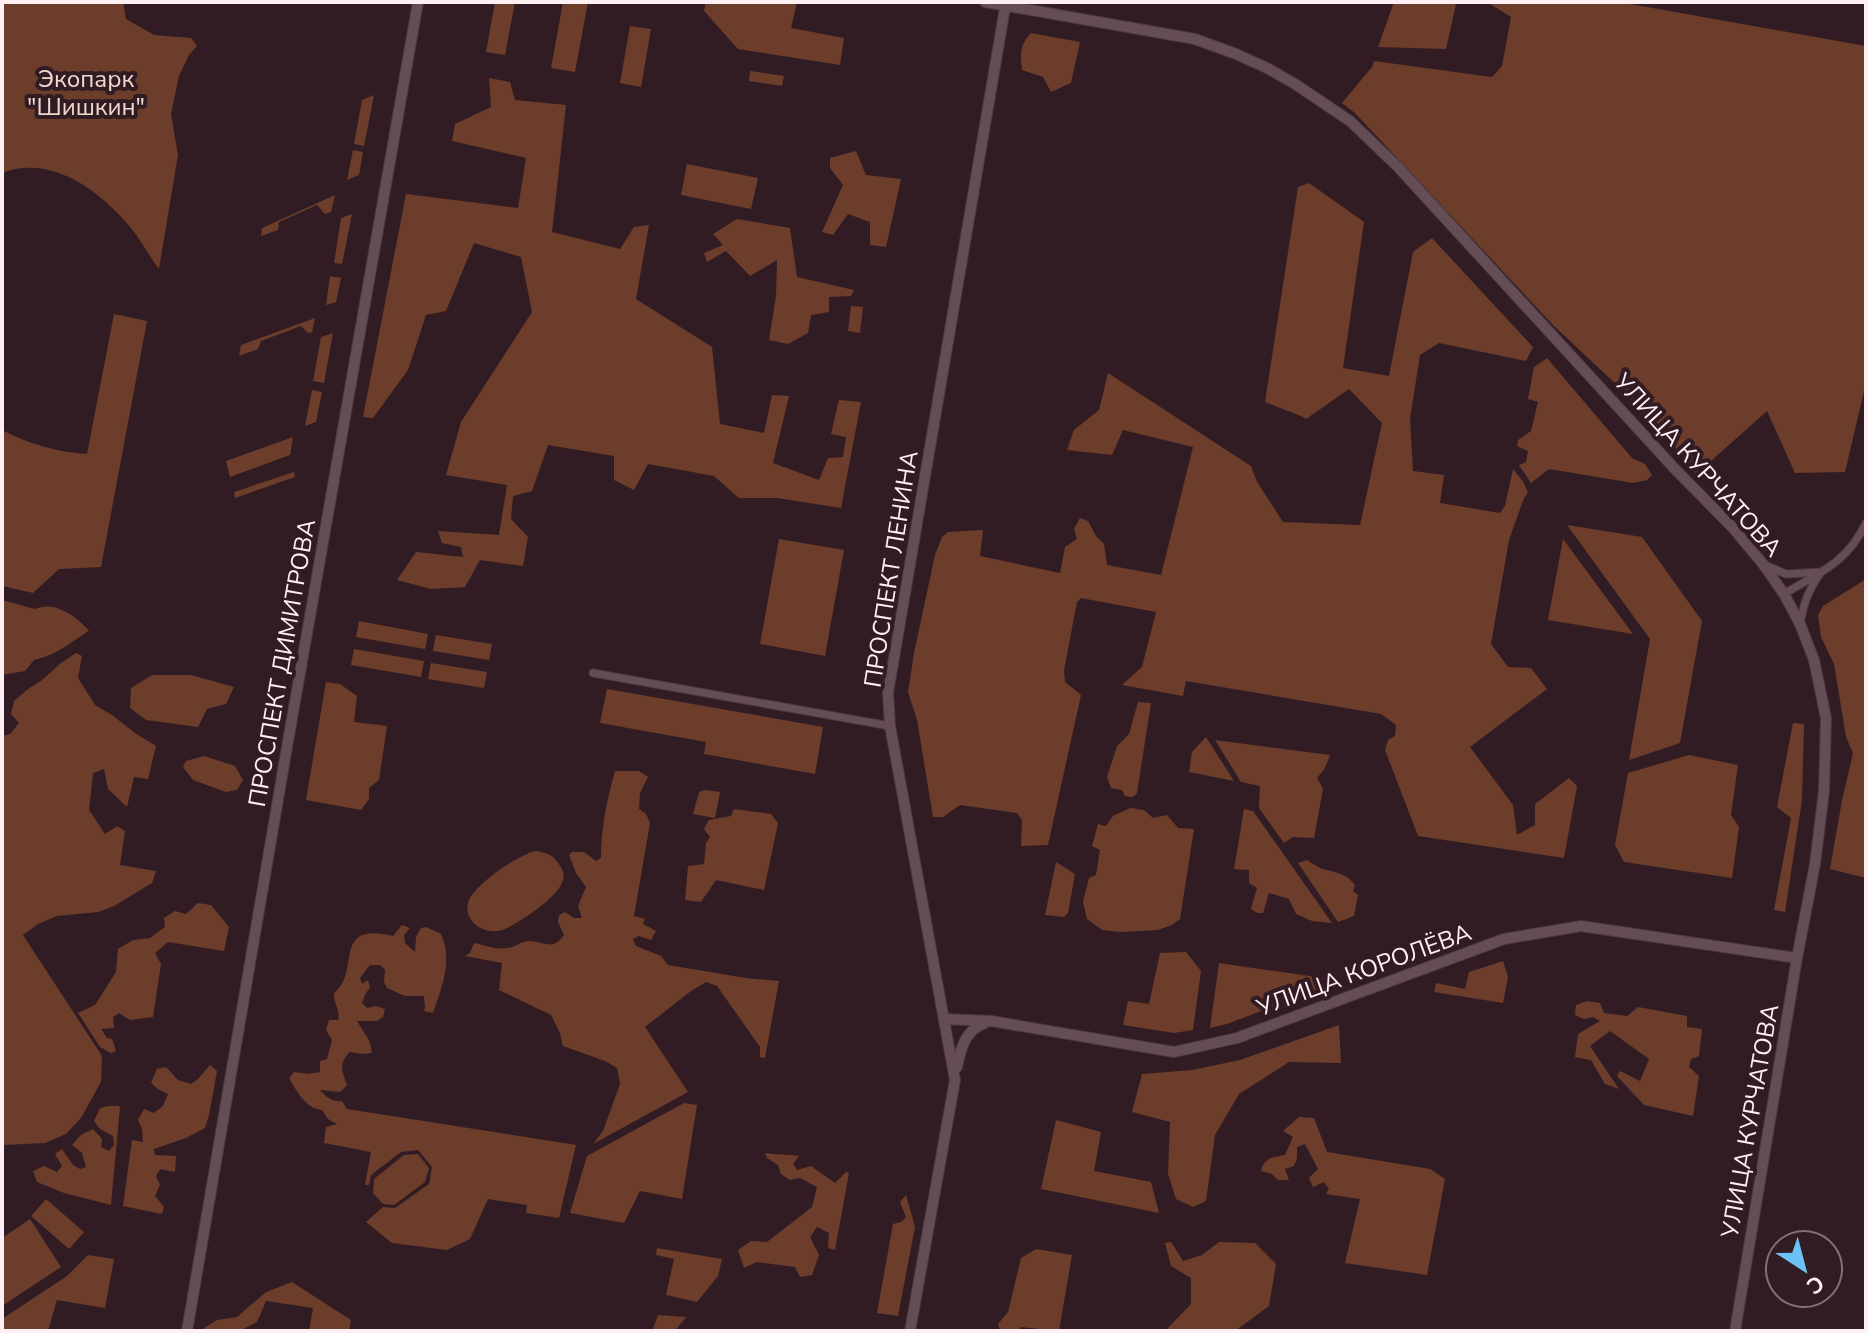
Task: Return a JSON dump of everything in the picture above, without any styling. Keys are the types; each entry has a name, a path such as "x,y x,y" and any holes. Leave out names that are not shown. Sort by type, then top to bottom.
{"street":[{"name":"ПРОСПЕКТ ДИМИТРОВА","path":"187,1331 418,2"},
{"name":"УЛИЦА КУРЧАТОВА","path":"985,2 1195,39 1267,68 1350,121 1398,167 1674,468 1733,528 1784,594 1814,660 1826,718 1824,791 1815,864 1735,1331"},
{"name":"ПРОСПЕКТ ЛЕНИНА","path":"910,1331 955,1080 890,726 888,693 1006,4"},
{"path":"1784,594 1838,561 1866,523"},
{"path":"1763,564 1786,574 1821,572"},
{"path":"1800,624 1808,592 1821,572"},
{"path":"593,673 890,726"},
{"name":"УЛИЦА КОРОЛЁВА","path":"945,1019 991,1021 1174,1052 1237,1038 1504,939 1581,926 1797,958"},
{"path":"955,1080 965,1038 975,1027 991,1021"}],"green space":[{"name":"Экопарк \"Шишкин\"","path":"2,2 123,2 126,19 154,35 191,38 197,46 179,76 171,114 178,155 159,269 119,214 90,189 57,172 39,168 21,168 2,173"},
{"path":"495,2 515,2 505,55 486,52"},
{"path":"563,2 588,2 575,72 551,68"},
{"path":"706,2 797,2 791,28 844,38 840,65 738,49 704,11"},
{"path":"1394,2 1474,2 1456,4 1446,49 1378,47"},
{"path":"1487,2 1619,2 1866,46 1866,383 1845,472 1795,473 1767,411 1712,460 1712,467 1697,476 1654,420 1553,325 1355,113 1342,103 1374,61 1492,77 1502,66 1511,17"},
{"path":"630,26 651,29 641,87 620,83"},
{"path":"1031,33 1080,42 1071,83 1051,92 1043,77 1022,70 1022,50"},
{"path":"750,71 784,76 782,86 749,81"},
{"path":"489,78 510,82 515,100 566,105 552,232 620,249 634,227 649,225 636,299 712,347 720,424 764,433 772,395 789,396 773,463 819,480 828,458 843,457 846,437 831,434 839,400 861,402 841,508 777,498 739,498 714,476 648,464 634,490 614,480 614,456 548,445 532,491 513,496 511,519 528,537 523,566 480,560 465,587 431,589 397,580 416,552 463,557 461,547 442,543 438,531 499,535 507,485 446,475 461,422 532,312 521,257 474,243 446,311 426,315 408,370 373,418 363,417 406,194 518,208 526,158 452,141 455,124 491,107"},
{"path":"374,95 364,146 354,144 362,100"},
{"path":"353,150 363,152 359,175 347,180"},
{"path":"856,151 866,175 901,179 886,247 870,245 870,222 848,214 833,235 822,232 843,185 830,168 830,158"},
{"path":"687,164 758,178 751,209 681,195"},
{"path":"1309,183 1364,222 1343,368 1389,376 1413,252 1432,238 1533,347 1526,361 1439,343 1420,355 1410,419 1413,471 1444,475 1440,503 1500,513 1505,506 1513,469 1528,493 1509,540 1491,644 1508,667 1531,668 1547,689 1470,747 1513,805 1517,835 1535,825 1535,804 1569,778 1577,786 1564,858 1418,836 1385,750 1388,740 1395,736 1396,725 1381,714 1186,681 1183,696 1122,685 1142,667 1156,612 1081,598 1077,602 1064,670 1065,682 1081,695 1048,845 1021,846 1022,820 1017,813 960,805 943,817 933,817 917,720 908,692 935,555 942,537 948,532 983,530 980,556 1060,573 1065,547 1077,539 1074,529 1080,518 1088,521 1104,544 1107,565 1161,575 1193,447 1123,430 1112,455 1067,450 1074,430 1099,410 1108,373 1251,466 1257,482 1283,522 1360,525 1382,423 1349,389 1306,419 1265,402 1298,187"},
{"path":"335,195 331,212 325,214 317,205 279,222 278,230 261,236 262,228"},
{"path":"352,214 342,264 334,263 341,218"},
{"path":"737,219 790,228 797,277 854,290 851,296 829,297 829,312 811,315 808,333 788,344 769,340 776,296 777,260 750,276 726,251 707,262 704,253 723,245 713,234"},
{"path":"330,276 341,278 336,302 326,305"},
{"path":"851,306 863,307 860,333 848,331"},
{"path":"114,314 147,321 101,567 59,569 33,593 2,586 2,430 43,446 87,454"},
{"path":"315,318 312,332 308,333 301,326 261,341 258,349 239,356 241,345"},
{"path":"333,333 324,383 313,381 321,337"},
{"path":"1547,358 1632,458 1645,464 1652,475 1647,480 1633,483 1549,469 1531,483 1519,465 1526,462 1528,451 1517,446 1518,440 1531,431 1538,402 1528,399 1534,367"},
{"path":"312,390 322,392 316,422 305,426"},
{"path":"293,437 290,455 230,477 226,461"},
{"path":"294,472 295,477 235,498 234,492"},
{"path":"1567,525 1642,537 1702,621 1680,743 1629,760 1650,639"},
{"path":"779,539 844,550 825,656 760,644"},
{"path":"1563,539 1633,634 1548,620"},
{"path":"1866,579 1866,878 1830,869 1853,753 1846,737 1834,664 1821,637 1818,615 1823,606"},
{"path":"2,600 35,609 57,608 72,615 89,631 56,652 34,660 25,671 2,675"},
{"path":"359,621 428,634 425,649 356,637"},
{"path":"436,635 492,644 489,660 433,651"},
{"path":"354,649 424,661 421,677 351,665"},
{"path":"76,653 82,656 78,678 95,705 156,746 148,779 134,777 127,807 108,789 104,769 93,773 89,810 105,834 117,826 125,831 120,865 156,871 152,883 114,906 98,912 57,916 23,935 102,1056 101,1082 81,1118 66,1134 45,1143 3,1145 2,736 10,734 19,723 11,714 14,701"},
{"path":"431,663 487,672 484,688 428,679"},
{"path":"152,675 191,675 234,687 226,704 207,709 198,727 146,720 130,708 131,688"},
{"path":"326,682 340,684 357,696 354,722 387,726 379,780 369,788 369,799 361,810 306,800"},
{"path":"607,689 823,727 815,774 704,754 706,742 600,723"},
{"path":"1138,702 1151,703 1137,793 1133,797 1111,788 1107,777 1117,746 1129,734"},
{"path":"1793,723 1804,724 1802,800 1785,912 1774,910 1791,818 1777,807"},
{"path":"1206,737 1234,781 1189,772 1192,752"},
{"path":"1215,740 1330,755 1317,778 1323,789 1314,838 1293,837 1284,843 1259,808 1260,786 1241,782"},
{"path":"1689,755 1738,765 1731,815 1739,827 1732,878 1624,862 1615,845 1628,773"},
{"path":"204,756 235,766 243,780 237,790 226,792 193,780 183,767 186,761"},
{"path":"615,771 639,771 648,777 640,793 639,809 646,814 650,823 634,916 645,919 643,924 656,931 651,940 639,936 633,939 636,946 661,956 668,965 779,981 765,1058 760,1057 760,1047 717,986 706,982 645,1027 688,1092 593,1144 603,1131 620,1084 617,1068 563,1046 551,1015 499,990 502,963 465,956 470,953 474,943 502,948 527,941 556,943 564,935 558,922 559,915 565,912 574,918 582,918 578,906 586,887 569,855 584,852 596,861 601,858 605,814"},
{"path":"699,792 720,792 715,818 693,814"},
{"path":"1130,808 1144,810 1153,818 1167,815 1178,828 1194,829 1180,919 1158,930 1102,930 1087,919 1083,902 1089,878 1096,875 1100,850 1092,846 1098,824 1106,826 1113,816"},
{"path":"734,809 771,814 778,823 764,890 716,880 701,902 685,900 688,866 704,864 706,843 710,837 704,829 709,820 731,816"},
{"path":"1244,809 1253,811 1332,923 1312,921 1296,914 1289,899 1269,893 1263,913 1251,909 1257,888 1249,883 1249,870 1234,869"},
{"path":"536,851 556,860 564,875 560,887 529,915 505,929 490,931 477,926 467,908 473,893 499,871"},
{"path":"1307,860 1345,876 1355,885 1353,891 1358,895 1354,916 1338,922 1298,863"},
{"path":"1056,862 1075,874 1068,913 1064,917 1045,915"},
{"path":"198,903 211,905 229,927 224,951 168,942 155,953 161,964 153,1017 130,1020 119,1013 113,1017 114,1028 101,1029 107,1038 112,1039 116,1051 111,1053 100,1047 78,1013 95,1005 116,972 118,949 133,940 150,938 165,927 164,918 175,911 186,914"},
{"path":"402,925 410,928 404,935 405,943 415,952 416,937 421,928 441,934 446,954 445,974 433,1013 424,1011 424,996 405,996 387,988 385,970 380,965 370,965 360,978 362,984 368,980 370,987 362,1003 367,1008 376,1006 385,1009 383,1017 377,1021 357,1021 370,1042 372,1053 350,1052 342,1067 347,1085 340,1092 320,1090 330,1099 342,1101 347,1109 576,1145 559,1218 526,1213 527,1205 488,1199 470,1239 447,1250 392,1243 366,1222 383,1207 395,1208 429,1184 432,1167 418,1150 401,1152 371,1175 369,1185 365,1185 371,1152 324,1143 326,1127 337,1124 328,1119 322,1110 306,1103 289,1078 294,1072 320,1072 320,1061 327,1059 332,1040 326,1030 329,1020 338,1020 339,1016 334,993 342,984 354,942 361,936 374,933 393,936"},
{"path":"1186,952 1201,971 1193,1030 1174,1033 1123,1025 1128,1001 1149,1004 1160,953"},
{"path":"1503,961 1508,977 1503,1003 1434,992 1436,983 1465,989 1469,972"},
{"path":"1219,963 1323,978 1320,989 1210,1028"},
{"path":"1587,1001 1600,1003 1604,1013 1627,1016 1638,1007 1687,1016 1687,1027 1702,1029 1699,1056 1691,1059 1689,1067 1699,1076 1693,1116 1644,1105 1617,1076 1620,1071 1640,1081 1649,1059 1610,1031 1590,1046 1619,1089 1605,1084 1591,1060 1575,1057 1578,1034 1600,1021 1575,1015 1576,1005"},
{"path":"1339,1025 1341,1063 1289,1062 1239,1094 1215,1135 1206,1201 1193,1207 1176,1199 1168,1174 1170,1122 1132,1112 1142,1074 1192,1070 1240,1060"},
{"path":"210,1065 217,1071 205,1128 154,1149 155,1155 176,1156 175,1172 160,1169 156,1176 160,1185 155,1196 164,1207 162,1214 123,1206 132,1140 143,1142 138,1120 144,1109 154,1113 163,1106 168,1094 151,1083 157,1069 166,1067 178,1080 191,1084"},
{"path":"684,1103 697,1105 682,1199 640,1191 624,1223 570,1213 587,1156"},
{"path":"120,1107 111,1205 64,1193 37,1182 33,1171 44,1166 57,1172 62,1166 55,1154 62,1149 73,1165 80,1169 86,1167 82,1153 72,1145 81,1135 93,1129 102,1139 101,1147 109,1151 114,1145 113,1136 100,1129 94,1121 100,1108"},
{"path":"1299,1117 1314,1118 1327,1152 1430,1169 1445,1179 1427,1275 1345,1263 1360,1199 1326,1194 1329,1189 1324,1182 1313,1187 1309,1178 1318,1169 1305,1144 1297,1147 1294,1166 1285,1169 1289,1180 1278,1180 1272,1174 1261,1171 1267,1160 1285,1155 1293,1137 1283,1131"},
{"path":"1056,1120 1101,1132 1094,1171 1151,1182 1159,1213 1041,1189"},
{"path":"765,1153 799,1156 793,1164 797,1170 811,1166 835,1183 846,1172 849,1173 835,1250 828,1248 829,1233 817,1227 810,1237 819,1255 812,1275 800,1277 795,1267 757,1262 744,1268 738,1250 751,1241 767,1242 812,1207 817,1187 800,1178 790,1180 781,1174 778,1165"},
{"path":"418,1154 429,1168 425,1182 394,1205 383,1204 373,1193 374,1179 404,1155"},
{"path":"906,1195 915,1227 898,1316 877,1313 893,1224 906,1217 900,1202"},
{"path":"46,1199 84,1232 69,1249 31,1216"},
{"path":"30,1219 61,1267 2,1306 2,1238"},
{"path":"1171,1242 1183,1261 1202,1255 1219,1242 1255,1243 1276,1264 1269,1306 1235,1331 1165,1331 1191,1304 1191,1278 1171,1266 1165,1243"},
{"path":"657,1248 722,1259 718,1276 697,1302 666,1295 674,1259 656,1255"},
{"path":"1036,1249 1072,1255 1059,1331 1020,1327 1019,1331 1000,1331 998,1324 1008,1312 1021,1258"},
{"path":"88,1255 114,1259 105,1308 57,1300 48,1331 2,1331 2,1319 67,1276"},
{"path":"292,1282 351,1320 349,1331 309,1331 313,1308 266,1301 257,1322 240,1331 204,1331 217,1320 237,1317 266,1292"},
{"path":"658,1315 686,1317 675,1331 652,1331"}]}
